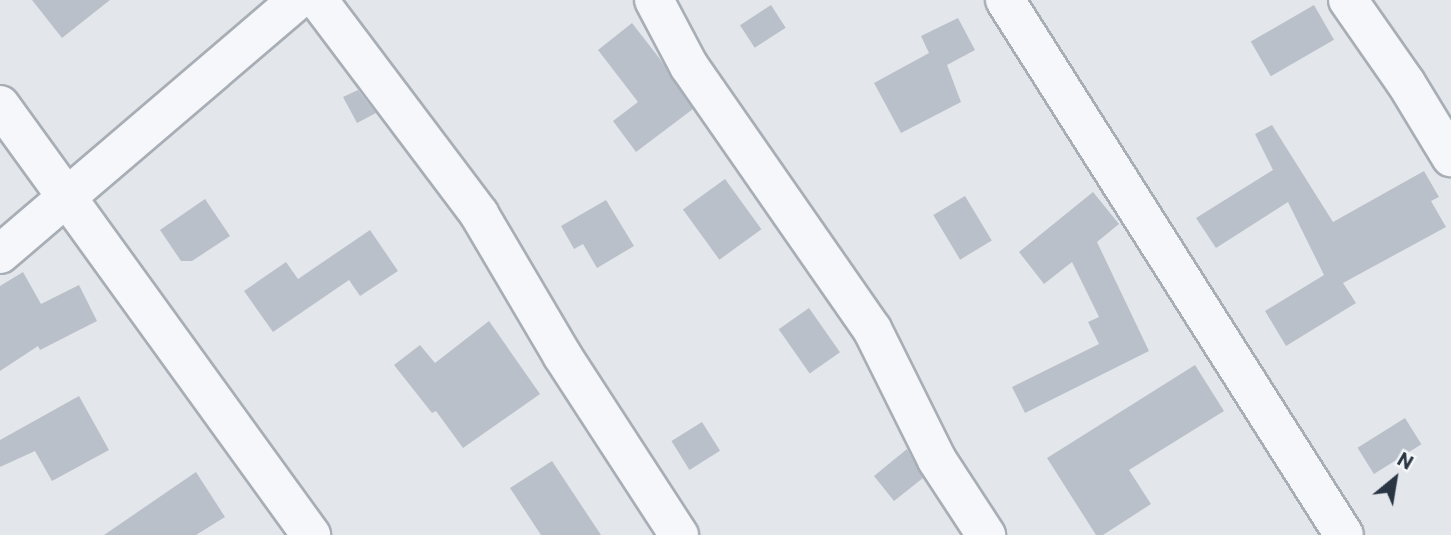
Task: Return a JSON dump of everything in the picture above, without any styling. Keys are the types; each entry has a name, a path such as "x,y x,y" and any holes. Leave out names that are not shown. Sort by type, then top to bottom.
{"street":[{"path":"0,254 297,0"},
{"path":"318,0 479,214 562,355 679,535"},
{"path":"654,0 689,66 872,329 937,460 986,535"},
{"path":"1005,0 1344,535"},
{"path":"1348,0 1406,83 1451,157"},
{"path":"0,105 68,195 311,535"}],"building":[{"path":"32,0 110,0 62,38"},
{"path":"771,5 786,28 755,48 740,25"},
{"path":"1314,5 1334,40 1271,76 1251,42"},
{"path":"958,18 975,50 947,65 961,102 901,133 874,83 929,53 921,36"},
{"path":"632,23 693,109 636,152 613,121 638,102 598,50"},
{"path":"358,90 376,113 357,123 343,97"},
{"path":"1272,125 1333,222 1424,171 1439,197 1431,201 1446,227 1343,283 1356,303 1286,346 1265,311 1324,275 1288,202 1216,248 1196,218 1273,170 1255,134"},
{"path":"725,179 761,229 719,260 683,210"},
{"path":"1093,192 1119,224 1097,242 1149,351 1025,413 1012,387 1099,344 1088,322 1099,317 1072,262 1044,284 1019,252"},
{"path":"965,196 992,241 960,260 933,215"},
{"path":"205,199 230,236 192,261 181,261 160,230"},
{"path":"606,200 634,246 597,268 583,244 574,249 561,226"},
{"path":"370,230 398,271 360,296 349,280 273,332 244,291 286,262 298,279"},
{"path":"23,272 41,304 79,285 97,321 40,350 38,346 0,371 0,286"},
{"path":"809,308 840,352 810,373 779,329"},
{"path":"489,321 540,394 463,448 436,411 432,413 394,365 420,345 435,363"},
{"path":"1195,365 1224,411 1129,470 1151,504 1103,535 1096,535 1047,458"},
{"path":"79,396 109,450 52,481 35,451 0,467 0,440"},
{"path":"1405,418 1421,444 1374,474 1358,448"},
{"path":"702,422 720,451 689,470 671,441"},
{"path":"907,449 923,478 894,501 874,476"},
{"path":"552,461 601,535 541,535 510,488"},
{"path":"196,472 225,517 196,535 104,535"}]}
